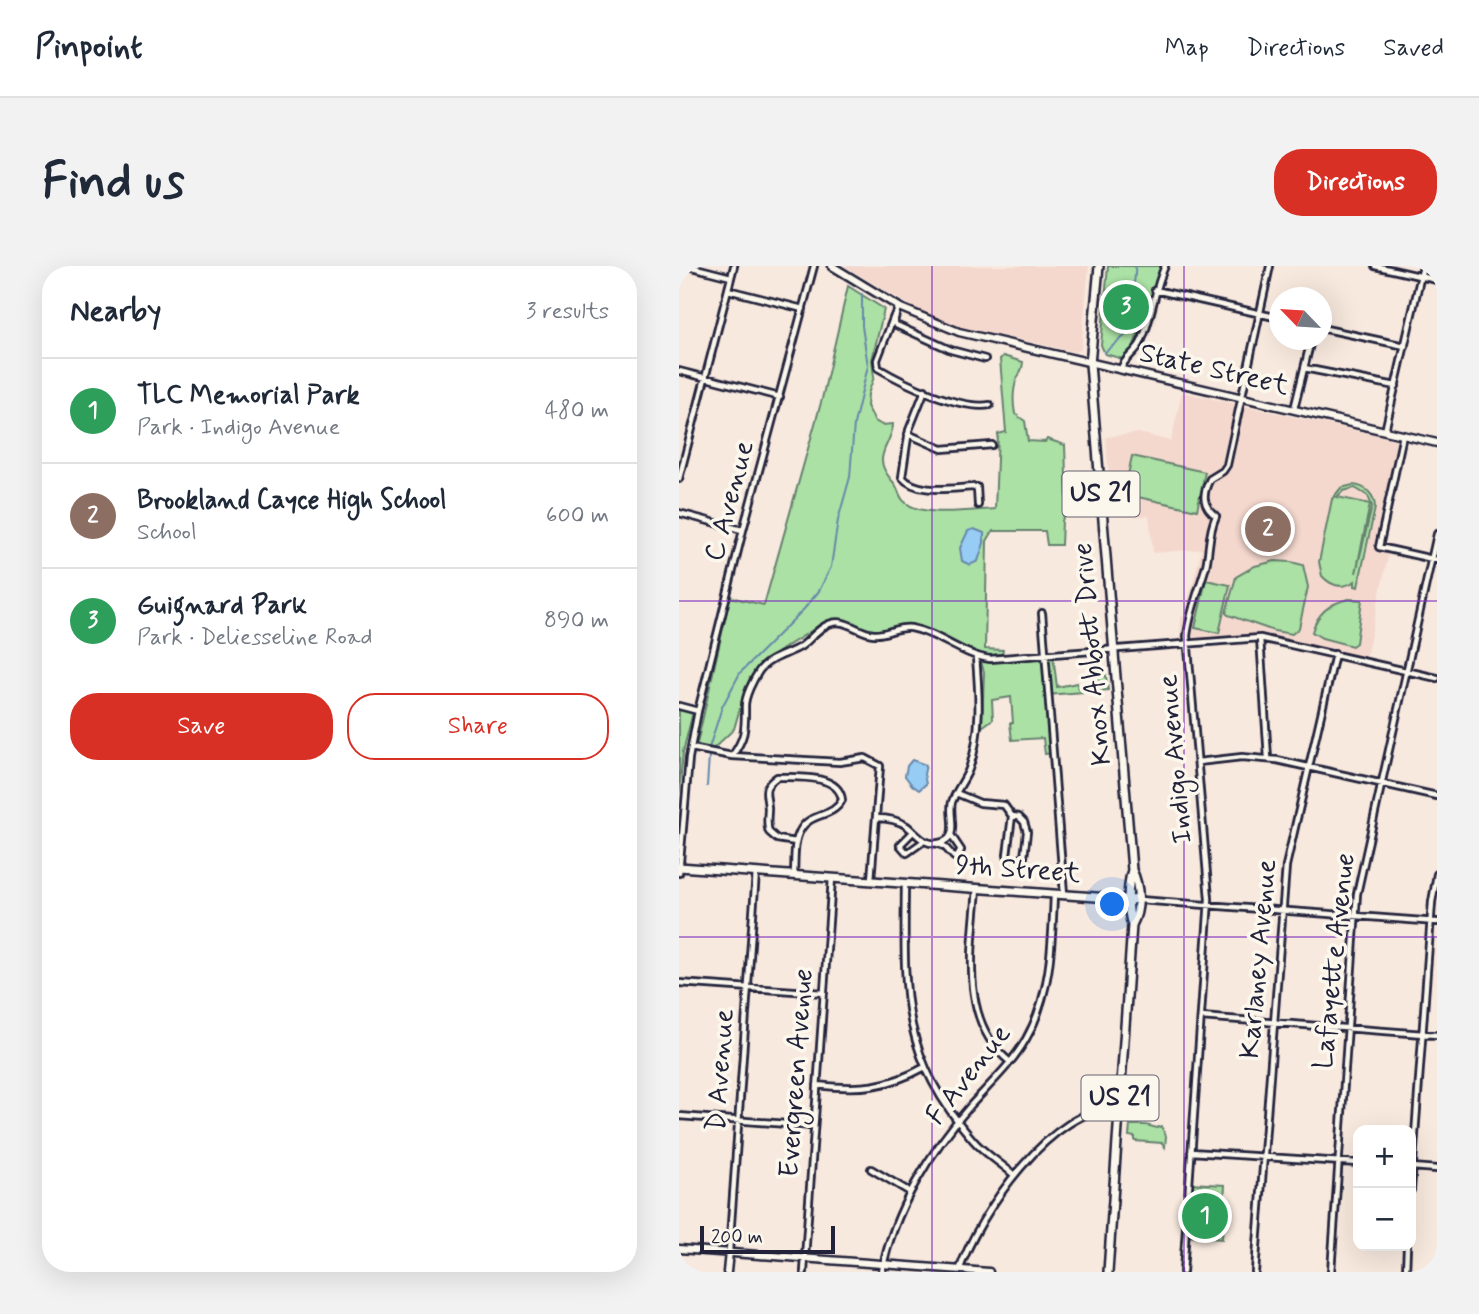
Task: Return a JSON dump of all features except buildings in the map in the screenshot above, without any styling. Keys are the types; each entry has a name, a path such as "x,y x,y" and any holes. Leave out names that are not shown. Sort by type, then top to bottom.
{"main road":[{"name":"State Street","path":"832,266 898,307 959,332 1437,443"},
{"name":"Knox Abbott Drive","path":"1099,266 1090,364 1132,870 1129,880 1134,899 1129,916 1132,925 1108,1272"},
{"name":"9th Street","path":"679,867 1134,899"},
{"path":"679,1249 989,1272"},
{"name":"D Avenue","path":"727,1272 729,1252"}],"street":[{"path":"688,266 731,277"},
{"path":"679,479 734,266"},
{"name":"C Avenue","path":"679,873 691,748 698,711 743,530 814,266"},
{"path":"1120,371 1122,363 1141,342 1165,266"},
{"name":"Indigo Avenue","path":"1183,1272 1208,905 1187,643 1191,608 1206,564 1209,534 1216,516 1207,509 1204,499 1208,481 1227,465 1270,266"},
{"path":"1375,266 1437,280"},
{"path":"1385,431 1423,266"},
{"path":"728,289 803,309"},
{"path":"1156,290 1269,316"},
{"path":"898,307 876,365 884,372 925,390 969,405 990,405"},
{"path":"894,316 896,325 915,335 951,350 985,359"},
{"path":"1332,330 1405,346"},
{"path":"1294,410 1308,350"},
{"path":"1304,368 1396,386"},
{"path":"679,371 780,397"},
{"path":"925,390 908,434 902,474 906,482 923,488 977,487 978,505"},
{"path":"908,434 942,449 992,445"},
{"path":"1403,435 1379,547 1434,559"},
{"path":"679,513 743,530"},
{"name":"Lafayette Avenue","path":"1331,1272 1358,887 1434,559 1437,534"},
{"path":"1042,613 1064,894"},
{"path":"732,756 745,733 745,705 759,670 777,657 801,646 832,622 846,623 876,634 898,628 911,628 976,657 990,660 1260,638 1437,678"},
{"path":"1260,638 1268,758"},
{"name":"Karlaney Avenue","path":"1255,1272 1286,866 1335,654"},
{"path":"937,844 951,835 953,821 950,811 969,768 977,734 976,657"},
{"path":"679,706 698,711"},
{"path":"691,748 732,756 840,762 870,759 880,766 871,880"},
{"path":"1198,762 1242,757 1268,758 1437,796"},
{"path":"794,874 796,842 804,825 811,819 833,812 842,800 838,788 829,782 777,777 766,789 769,832 777,839 796,842"},
{"path":"956,793 980,803 1004,805 1012,816 1007,855 1008,859 1016,862 1024,857 1027,832 1024,822 1019,817 1012,816"},
{"path":"876,818 895,820 924,841 944,846 954,857 961,850 951,835"},
{"path":"913,832 900,845 902,850 907,853 912,851 924,841"},
{"name":"D Avenue","path":"729,1252 756,872"},
{"path":"1415,1125 1437,874"},
{"name":"Evergreen Avenue","path":"804,1272 832,877"},
{"path":"905,884 906,985 915,1038 925,1067 941,1100 958,1122 982,1149 1014,1175"},
{"path":"977,887 972,986 984,1031 1010,1062"},
{"name":"F Avenue","path":"882,1272 910,1192 958,1122 1010,1062 1028,1036 1046,988 1051,958 1054,894"},
{"name":"9th Street","path":"1134,899 1434,921"},
{"path":"679,983 824,993"},
{"path":"1201,1017 1437,1035"},
{"path":"817,1086 854,1089 876,1087 925,1067"},
{"path":"959,1271 981,1223 1014,1175 1048,1140 1070,1124 1103,1109 1120,1107"},
{"path":"679,1116 814,1126"},
{"path":"1191,1152 1353,1163"},
{"path":"1416,1167 1437,1169"},
{"path":"871,1169 910,1192"},
{"path":"1406,1272 1407,1251"}],"shaded area":[{"path":"844,266 1089,266 1081,349 1076,352 958,326 918,310"},
{"path":"1182,392 1404,441 1383,541 1389,552 1366,658 1265,636 1180,641 1181,617 1184,616 1202,549 1153,553 1149,516 1111,517 1106,437 1139,433 1171,441"}],"green space":[{"path":"1108,266 1162,266 1133,348 1123,359 1105,354 1101,345"},
{"path":"848,286 884,309 872,360 874,377 867,406 875,421 882,425 893,424 882,463 903,500 913,507 935,512 995,509 998,434 1006,432 1000,359 1003,356 1023,362 1015,387 1014,405 1015,414 1025,421 1028,441 1045,442 1047,439 1065,445 1067,504 1062,521 1061,545 1047,545 1045,531 993,531 987,541 985,649 1003,650 1002,654 975,654 911,625 873,631 842,619 827,621 762,662 751,677 734,729 713,749 703,748 697,744 730,597 764,605 822,399"},
{"path":"1132,456 1205,472 1197,510 1124,494"},
{"path":"1353,485 1362,487 1369,492 1375,503 1358,587 1355,586 1355,581 1342,586 1330,583 1322,576 1319,562 1332,499 1341,488","holes":["1355,488 1368,496 1372,506 1356,573 1370,504 1337,497 1343,491"]},
{"path":"1275,561 1303,565 1308,587 1299,628 1292,634 1274,631 1226,613 1236,577 1255,566"},
{"path":"1206,580 1230,585 1219,633 1195,628"},
{"path":"1349,599 1362,600 1356,643 1352,646 1322,638 1312,632 1317,619 1325,610"},
{"path":"1053,655 1057,687 1077,683 1078,689 1099,687 1098,671 1105,670 1108,690 1047,695 1052,753 1045,754 1043,738 1012,740 1011,697 992,700 993,719 982,727 984,672 980,658"},
{"path":"679,709 693,712 683,752 679,793"},
{"path":"1130,1125 1157,1128 1161,1126 1166,1136 1165,1147 1162,1143 1135,1141 1135,1137 1129,1136"},
{"path":"1189,1183 1225,1185 1222,1239 1186,1236"}],"water":[{"path":"974,529 984,533 984,543 978,561 970,565 962,561 960,548 968,531"},
{"path":"912,760 926,765 926,784 919,790 905,776 907,766"}],"waterway":[{"path":"1104,353 1133,329 1130,305 1135,266"},
{"path":"709,748 722,707 740,673 804,609 819,591 831,567 838,520 850,477 854,424 868,366 862,326 862,294"},
{"path":"707,786 709,756"}],"place":[{"name":"Guignard Park","path":"1126,307"},
{"name":"Brookland Cayce High School","path":"1268,529"},
{"name":"TLC Memorial Park","path":"1205,1216"}]}
